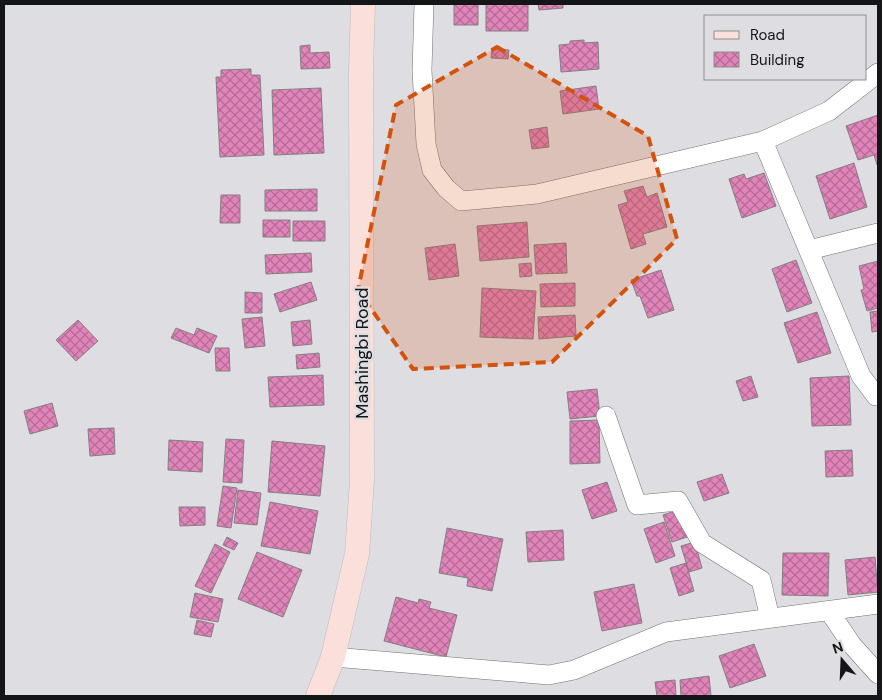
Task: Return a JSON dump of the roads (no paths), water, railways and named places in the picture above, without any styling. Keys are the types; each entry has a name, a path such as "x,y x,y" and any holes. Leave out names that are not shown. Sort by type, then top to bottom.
{"main road":[{"name":"Mashingbi Road","path":"318,696 333,657 357,554 362,480 361,70 364,4"}],"street":[{"path":"424,4 422,70 426,144 432,170 446,188 461,201 537,194 763,141 829,111 878,73"},
{"path":"763,141 861,376 876,396 878,396"},
{"path":"809,250 878,233"},
{"path":"606,416 637,505 678,501 702,543 761,580 770,618"},
{"path":"333,657 549,675 574,670 666,632 878,604"},
{"path":"829,611 852,645 878,674"}]}
